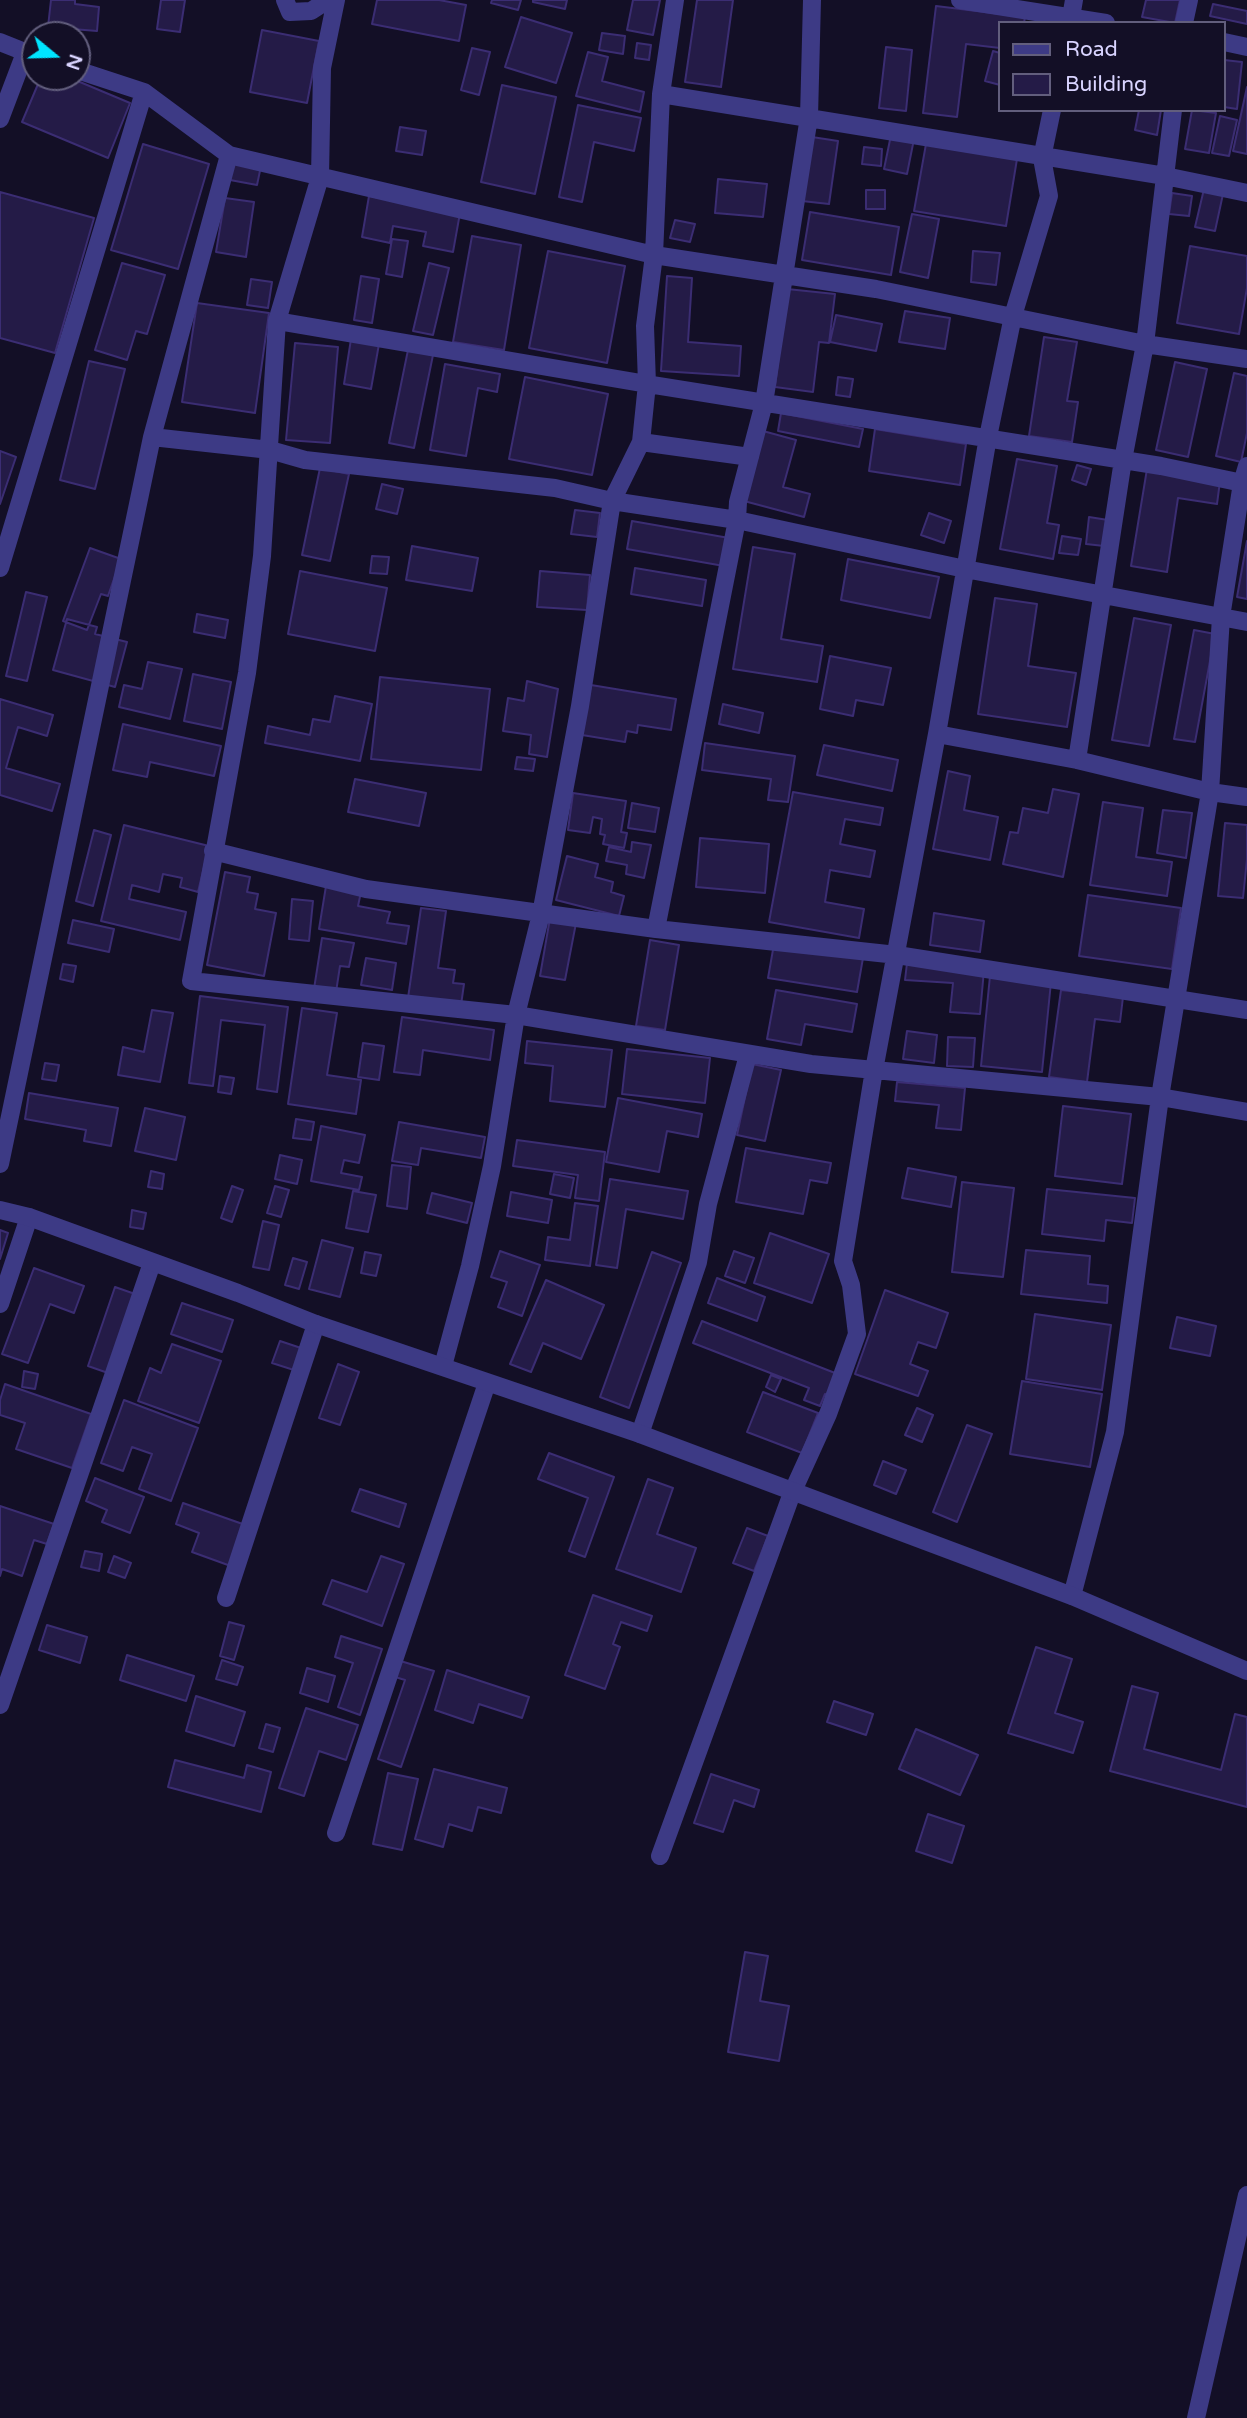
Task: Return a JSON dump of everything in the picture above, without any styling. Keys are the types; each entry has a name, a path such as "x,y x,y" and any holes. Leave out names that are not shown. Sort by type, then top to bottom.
{"street":[{"path":"285,0 290,12 311,11 328,0"},
{"path":"336,0 322,68 320,177 278,321 262,555 247,673 191,981 516,1016 748,1055 1160,1097 1247,1112"},
{"path":"443,1366 470,1266 492,1166 516,1016 541,914 580,706 612,501 641,443 647,384 645,326 654,255 661,94 674,0"},
{"path":"656,929 737,520 738,502 764,403 809,117 812,0"},
{"path":"960,0 1072,14 1098,21"},
{"path":"1184,21 1189,0"},
{"path":"0,42 21,51"},
{"path":"1226,42 1247,47"},
{"path":"0,119 21,74"},
{"path":"91,75 144,92 229,155 654,255 876,289 1145,344 1247,359"},
{"path":"0,568 144,92"},
{"path":"661,94 1165,176 1247,193"},
{"path":"660,1856 792,1493 828,1414 857,1334 851,1285 843,1262 874,1069 937,734 988,437 1013,316 1049,197 1042,158 1052,112"},
{"path":"1077,760 1145,344 1173,112"},
{"path":"0,1164 152,438 229,155"},
{"path":"278,321 647,384 988,437 1245,484"},
{"path":"152,438 270,450 305,460 555,488 612,501 737,520 965,569 1247,622"},
{"path":"641,443 750,457"},
{"path":"1072,1596 1115,1432 1160,1097 1210,792 1221,617 1247,466"},
{"path":"937,734 1077,760 1210,792 1247,797"},
{"path":"213,851 366,889 656,929 897,955 1247,1010"},
{"path":"640,1434 698,1262 708,1205 748,1055"},
{"path":"0,1210 29,1217 316,1324 640,1434 1072,1596 1247,1671"},
{"path":"0,1304 29,1217"},
{"path":"0,1705 152,1263"},
{"path":"226,1598 316,1324"},
{"path":"336,1833 487,1383"},
{"path":"1196,2418 1247,2195"}],"building":[{"path":"51,0 75,0 75,4 99,7 97,31 91,31 91,21 49,21"},
{"path":"161,0 185,0 180,32 157,29"},
{"path":"377,0 439,0 466,5 459,41 372,24"},
{"path":"492,0 521,0 518,10 491,3"},
{"path":"533,0 567,0 565,9"},
{"path":"633,0 660,0 653,35 627,30"},
{"path":"697,0 733,0 721,87 685,82"},
{"path":"1146,0 1180,0 1175,21 1142,17"},
{"path":"1213,4 1247,11 1247,24 1210,16"},
{"path":"936,6 1025,17 1024,21 998,21 998,48 966,44 957,117 923,113"},
{"path":"521,17 572,33 556,83 505,67"},
{"path":"262,30 319,41 307,103 250,92"},
{"path":"602,33 625,36 623,54 599,50"},
{"path":"637,43 651,45 649,60 635,58"},
{"path":"886,47 912,50 906,111 879,108"},
{"path":"472,48 490,52 479,95 461,90"},
{"path":"993,51 998,52 998,84 985,81"},
{"path":"588,52 608,57 602,81 644,92 640,112 576,96"},
{"path":"1226,60 1242,62 1237,109 1226,107"},
{"path":"502,85 556,97 535,194 481,182"},
{"path":"91,87 130,103 108,158 22,122 35,91 91,91"},
{"path":"1247,87 1247,154 1233,151"},
{"path":"578,105 641,118 634,151 594,142 582,202 559,197"},
{"path":"1139,112 1161,112 1157,135 1135,130"},
{"path":"1192,112 1216,113 1209,153 1185,149"},
{"path":"1220,116 1237,120 1229,156 1212,153"},
{"path":"400,127 426,131 422,155 396,151"},
{"path":"891,135 914,139 907,174 884,169"},
{"path":"812,137 838,141 829,204 802,201"},
{"path":"143,144 209,164 178,269 111,250"},
{"path":"926,144 1017,159 1006,226 914,211"},
{"path":"864,147 882,149 881,166 862,164"},
{"path":"234,161 261,166 257,185 230,180"},
{"path":"718,179 767,184 763,217 715,213"},
{"path":"1204,189 1223,194 1215,231 1195,227"},
{"path":"866,190 885,190 885,209 866,209"},
{"path":"0,192 94,218 55,353 0,338"},
{"path":"1172,193 1192,196 1189,216 1169,214"},
{"path":"369,196 460,213 453,252 423,246 426,232 393,226 390,243 362,237"},
{"path":"225,198 254,202 246,257 216,252"},
{"path":"810,212 899,227 891,275 802,260"},
{"path":"912,214 939,219 928,278 900,272"},
{"path":"675,220 695,224 690,242 670,238"},
{"path":"472,236 521,245 504,350 453,342"},
{"path":"392,239 408,241 402,277 386,274"},
{"path":"1190,246 1247,256 1247,288 1239,334 1177,323"},
{"path":"548,251 625,266 607,363 529,348"},
{"path":"973,251 1000,253 996,285 971,282"},
{"path":"122,263 165,275 147,334 136,331 127,360 95,350"},
{"path":"429,263 449,268 433,335 413,331"},
{"path":"361,276 379,279 372,323 354,320"},
{"path":"667,276 692,278 688,342 741,346 739,376 661,371"},
{"path":"251,279 272,282 268,308 247,305"},
{"path":"787,289 835,294 829,343 819,342 813,392 775,387"},
{"path":"197,303 269,313 255,413 182,402"},
{"path":"905,311 950,318 945,349 899,342"},
{"path":"836,315 882,324 876,351 830,342"},
{"path":"1044,337 1077,342 1067,401 1078,402 1072,442 1029,436"},
{"path":"351,339 379,344 371,389 344,384"},
{"path":"295,343 338,347 330,443 286,440"},
{"path":"408,350 433,355 414,448 389,443"},
{"path":"89,361 125,369 95,489 60,480"},
{"path":"1175,362 1207,369 1188,457 1156,450"},
{"path":"445,364 500,374 497,392 478,388 466,456 430,450"},
{"path":"1234,373 1247,376 1247,433 1241,462 1216,456"},
{"path":"525,377 608,394 592,475 509,459"},
{"path":"838,377 853,379 850,397 836,395"},
{"path":"781,413 863,429 859,447 778,431"},
{"path":"875,429 966,444 960,485 869,471"},
{"path":"763,431 796,440 783,487 810,494 804,517 744,501"},
{"path":"0,451 16,457 0,504"},
{"path":"1017,459 1057,466 1047,523 1059,525 1053,559 1000,549"},
{"path":"1077,465 1091,469 1086,485 1072,480"},
{"path":"320,468 349,474 330,561 302,555"},
{"path":"1147,469 1220,481 1217,504 1178,498 1167,572 1131,566"},
{"path":"382,484 403,489 397,514 376,509"},
{"path":"575,510 600,513 597,537 571,534"},
{"path":"929,513 951,521 944,543 921,535"},
{"path":"1089,517 1108,520 1104,546 1086,544"},
{"path":"632,521 729,538 724,566 627,549"},
{"path":"1062,536 1081,539 1078,555 1059,553"},
{"path":"1247,541 1247,599 1237,597"},
{"path":"412,546 478,558 472,591 406,580"},
{"path":"753,547 795,554 781,639 823,646 817,682 733,669"},
{"path":"90,548 121,559 108,596 101,594 87,630 63,621"},
{"path":"372,556 389,557 387,574 370,573"},
{"path":"848,559 939,577 930,618 841,600"},
{"path":"635,568 706,580 702,606 631,594"},
{"path":"300,571 387,588 375,651 288,634"},
{"path":"540,571 590,575 587,610 537,607"},
{"path":"26,592 47,597 27,681 6,676"},
{"path":"995,598 1037,604 1028,666 1076,673 1067,727 978,714"},
{"path":"197,614 228,620 225,638 194,632"},
{"path":"1134,618 1171,625 1149,746 1112,740"},
{"path":"67,619 97,627 95,634 127,642 115,687 53,670"},
{"path":"1194,630 1215,634 1195,742 1174,739"},
{"path":"830,656 891,668 883,705 856,700 853,716 820,709"},
{"path":"148,662 182,669 170,719 119,707 124,685 142,689"},
{"path":"193,674 231,682 222,729 184,721"},
{"path":"380,677 490,689 481,770 371,759"},
{"path":"527,681 558,689 547,757 529,754 531,735 503,731 508,698 524,701"},
{"path":"591,685 676,699 671,730 638,725 637,733 627,731 625,742 582,735"},
{"path":"335,696 372,704 360,761 265,743 268,726 310,735 313,719 330,722"},
{"path":"0,699 53,715 47,736 18,727 6,768 60,784 52,811 0,795"},
{"path":"723,704 763,713 759,733 719,724"},
{"path":"123,724 221,746 214,776 150,762 147,777 113,770"},
{"path":"705,743 795,756 788,802 768,800 771,779 702,770"},
{"path":"824,745 898,760 892,791 817,775"},
{"path":"517,757 535,759 533,771 515,769"},
{"path":"948,771 970,776 964,810 998,817 990,860 933,849"},
{"path":"355,779 426,793 419,826 348,812"},
{"path":"1053,789 1079,794 1063,877 1003,864 1010,832 1018,833 1023,808 1048,813"},
{"path":"793,792 883,808 880,825 845,819 840,844 875,851 870,877 830,870 825,902 864,909 859,938 769,922"},
{"path":"573,793 626,801 621,832 627,833 624,848 603,844 605,835 600,834 602,819 593,817 590,833 568,830"},
{"path":"1103,802 1143,808 1136,857 1172,862 1167,896 1090,885"},
{"path":"632,803 659,808 655,832 628,828"},
{"path":"1163,810 1192,813 1186,858 1157,853"},
{"path":"1225,823 1247,825 1243,898 1218,896"},
{"path":"124,825 209,846 198,892 180,887 182,878 163,874 159,892 132,885 129,899 186,912 180,940 101,921"},
{"path":"94,830 111,835 93,906 76,901"},
{"path":"700,838 769,844 765,893 696,887"},
{"path":"632,842 651,845 644,878 626,874 627,865 606,861 609,847 631,852"},
{"path":"567,856 598,864 595,877 613,882 611,892 624,896 619,916 556,900"},
{"path":"225,872 250,877 247,892 258,894 255,909 276,913 264,976 207,965"},
{"path":"326,886 361,892 358,906 390,912 387,923 409,926 406,944 319,929"},
{"path":"1088,895 1181,908 1172,969 1079,956"},
{"path":"292,899 313,901 309,941 289,939"},
{"path":"421,908 446,911 438,968 455,970 453,983 464,984 461,1005 408,998"},
{"path":"934,913 984,921 980,952 930,945"},
{"path":"550,918 576,923 565,980 540,976"},
{"path":"73,920 114,929 109,952 68,943"},
{"path":"322,938 354,943 349,967 340,966 336,992 314,989"},
{"path":"650,940 679,945 665,1030 636,1026"},
{"path":"774,944 863,958 857,992 768,978"},
{"path":"366,958 396,963 392,990 361,985"},
{"path":"907,963 984,970 980,1014 950,1012 953,983 905,980"},
{"path":"63,964 76,966 73,982 60,979"},
{"path":"990,976 1051,982 1042,1072 981,1066"},
{"path":"776,990 857,1004 852,1032 805,1024 801,1045 767,1039"},
{"path":"1061,990 1123,997 1120,1022 1095,1019 1087,1082 1049,1077"},
{"path":"200,996 288,1007 277,1092 257,1089 265,1025 221,1020 213,1086 189,1083"},
{"path":"302,1008 337,1013 327,1075 361,1080 356,1114 288,1104"},
{"path":"152,1010 173,1013 160,1082 118,1075 123,1047 144,1052"},
{"path":"402,1017 494,1030 490,1060 423,1050 420,1075 394,1072"},
{"path":"907,1031 937,1035 934,1063 903,1059"},
{"path":"948,1037 975,1038 973,1067 947,1066"},
{"path":"527,1041 612,1050 605,1107 550,1101 553,1066 525,1063"},
{"path":"363,1043 384,1046 379,1080 358,1077"},
{"path":"627,1049 710,1058 705,1103 622,1094"},
{"path":"45,1063 59,1065 56,1081 42,1079"},
{"path":"752,1064 781,1070 765,1141 737,1135"},
{"path":"220,1076 234,1078 231,1094 218,1092"},
{"path":"897,1082 965,1088 961,1130 936,1128 939,1105 895,1101"},
{"path":"29,1093 118,1108 111,1146 84,1141 86,1130 25,1119"},
{"path":"618,1098 702,1114 698,1137 667,1131 659,1172 606,1162"},
{"path":"1063,1106 1131,1114 1122,1184 1055,1176"},
{"path":"145,1108 185,1117 176,1160 135,1151"},
{"path":"296,1119 314,1122 311,1140 293,1138"},
{"path":"399,1122 485,1137 481,1158 421,1148 418,1165 392,1161"},
{"path":"321,1126 365,1135 359,1163 344,1160 341,1173 362,1177 359,1190 311,1181"},
{"path":"517,1140 605,1152 599,1201 575,1198 578,1175 513,1166"},
{"path":"746,1148 831,1163 827,1183 810,1180 803,1214 736,1202"},
{"path":"280,1155 302,1160 297,1184 275,1179"},
{"path":"392,1165 411,1167 407,1209 387,1206"},
{"path":"908,1168 956,1177 951,1207 902,1198"},
{"path":"151,1171 164,1174 162,1189 148,1187"},
{"path":"554,1174 574,1178 570,1198 550,1194"},
{"path":"610,1179 688,1191 683,1219 626,1209 617,1268 596,1265"},
{"path":"962,1182 1014,1188 1003,1277 952,1272"},
{"path":"232,1186 243,1190 232,1222 221,1218"},
{"path":"275,1186 289,1190 281,1217 267,1213"},
{"path":"1047,1189 1135,1198 1132,1223 1106,1220 1104,1241 1042,1234"},
{"path":"353,1191 376,1195 368,1232 346,1228"},
{"path":"511,1192 552,1200 548,1223 507,1216"},
{"path":"432,1193 472,1203 467,1223 427,1213"},
{"path":"575,1203 598,1206 590,1266 545,1260 548,1237 570,1240"},
{"path":"132,1210 146,1213 143,1229 130,1227"},
{"path":"263,1221 279,1225 269,1270 253,1267"},
{"path":"0,1230 8,1233 0,1259"},
{"path":"770,1233 829,1254 812,1303 754,1283"},
{"path":"322,1240 353,1248 340,1297 309,1289"},
{"path":"1026,1250 1090,1256 1088,1284 1108,1286 1107,1303 1021,1294"},
{"path":"500,1251 540,1265 522,1316 498,1307 507,1282 491,1277"},
{"path":"734,1251 754,1258 745,1283 725,1276"},
{"path":"365,1252 381,1255 376,1276 361,1273"},
{"path":"652,1252 681,1263 629,1408 600,1397"},
{"path":"293,1258 307,1262 299,1289 285,1285"},
{"path":"34,1268 84,1286 74,1313 50,1304 28,1363 2,1354"},
{"path":"717,1278 765,1297 757,1321 708,1303"},
{"path":"546,1280 604,1305 581,1359 543,1343 531,1372 510,1364"},
{"path":"115,1287 135,1294 108,1373 88,1366"},
{"path":"885,1290 948,1313 936,1348 918,1342 910,1364 928,1371 918,1396 855,1374"},
{"path":"182,1303 233,1320 222,1352 171,1334"},
{"path":"1035,1314 1111,1325 1102,1390 1026,1379"},
{"path":"1177,1317 1216,1326 1210,1356 1170,1348"},
{"path":"702,1321 835,1373 820,1406 804,1400 809,1388 693,1343"},
{"path":"280,1341 304,1349 297,1371 272,1363"},
{"path":"172,1344 221,1361 199,1423 138,1401 150,1368 161,1373"},
{"path":"338,1364 359,1372 340,1425 319,1418"},
{"path":"24,1371 38,1374 35,1389 22,1387"},
{"path":"771,1375 781,1379 775,1392 766,1387"},
{"path":"1022,1381 1102,1394 1090,1467 1010,1454"},
{"path":"5,1384 91,1414 72,1468 16,1449 25,1423 0,1415 0,1400"},
{"path":"763,1392 818,1413 802,1453 747,1432"},
{"path":"124,1400 198,1428 171,1501 139,1489 152,1454 132,1447 123,1471 101,1463"},
{"path":"917,1408 933,1415 922,1442 905,1435"},
{"path":"967,1425 992,1434 957,1522 933,1512"},
{"path":"549,1453 614,1477 585,1557 569,1551 588,1498 538,1479"},
{"path":"883,1461 906,1470 896,1494 874,1485"},
{"path":"95,1478 144,1497 130,1533 102,1522 107,1510 86,1501"},
{"path":"648,1479 673,1488 657,1534 696,1548 681,1592 616,1569"},
{"path":"360,1489 406,1504 399,1527 352,1511"},
{"path":"183,1503 254,1528 239,1569 192,1552 199,1533 176,1524"},
{"path":"0,1506 54,1524 47,1544 34,1540 22,1576 2,1569 0,1576"},
{"path":"747,1528 768,1536 754,1571 733,1563"},
{"path":"85,1551 102,1554 99,1571 81,1567"},
{"path":"114,1556 131,1563 125,1578 108,1572"},
{"path":"381,1556 404,1564 382,1626 323,1604 332,1580 367,1592"},
{"path":"593,1595 652,1616 647,1631 621,1622 613,1644 620,1647 605,1689 565,1675"},
{"path":"229,1622 244,1626 234,1660 220,1656"},
{"path":"47,1625 87,1637 80,1663 39,1650"},
{"path":"341,1636 382,1649 360,1715 338,1707 353,1663 335,1657"},
{"path":"1036,1647 1072,1659 1055,1713 1083,1722 1073,1753 1008,1733"},
{"path":"127,1655 194,1676 186,1701 120,1680"},
{"path":"222,1660 243,1667 237,1685 216,1679"},
{"path":"397,1660 434,1671 401,1767 378,1759 405,1680 392,1676"},
{"path":"307,1668 335,1676 328,1702 300,1693"},
{"path":"447,1670 529,1697 522,1718 479,1704 473,1723 435,1710"},
{"path":"1132,1686 1158,1693 1144,1749 1221,1770 1235,1714 1247,1717 1247,1807 1110,1771"},
{"path":"196,1696 245,1712 234,1746 186,1731"},
{"path":"834,1701 873,1714 866,1735 827,1722"},
{"path":"306,1708 358,1725 346,1760 319,1751 304,1796 279,1788"},
{"path":"266,1724 280,1728 273,1752 259,1748"},
{"path":"916,1729 978,1755 960,1795 899,1769"},
{"path":"175,1760 244,1778 247,1765 271,1772 261,1812 168,1787"},
{"path":"434,1769 507,1788 501,1813 478,1807 472,1831 449,1824 443,1847 415,1839"},
{"path":"388,1773 418,1779 402,1850 373,1844"},
{"path":"711,1774 759,1790 754,1807 734,1800 723,1832 694,1823"},
{"path":"928,1814 964,1826 952,1863 916,1851"},
{"path":"745,1952 768,1956 760,2001 789,2006 779,2061 728,2052"}]}
